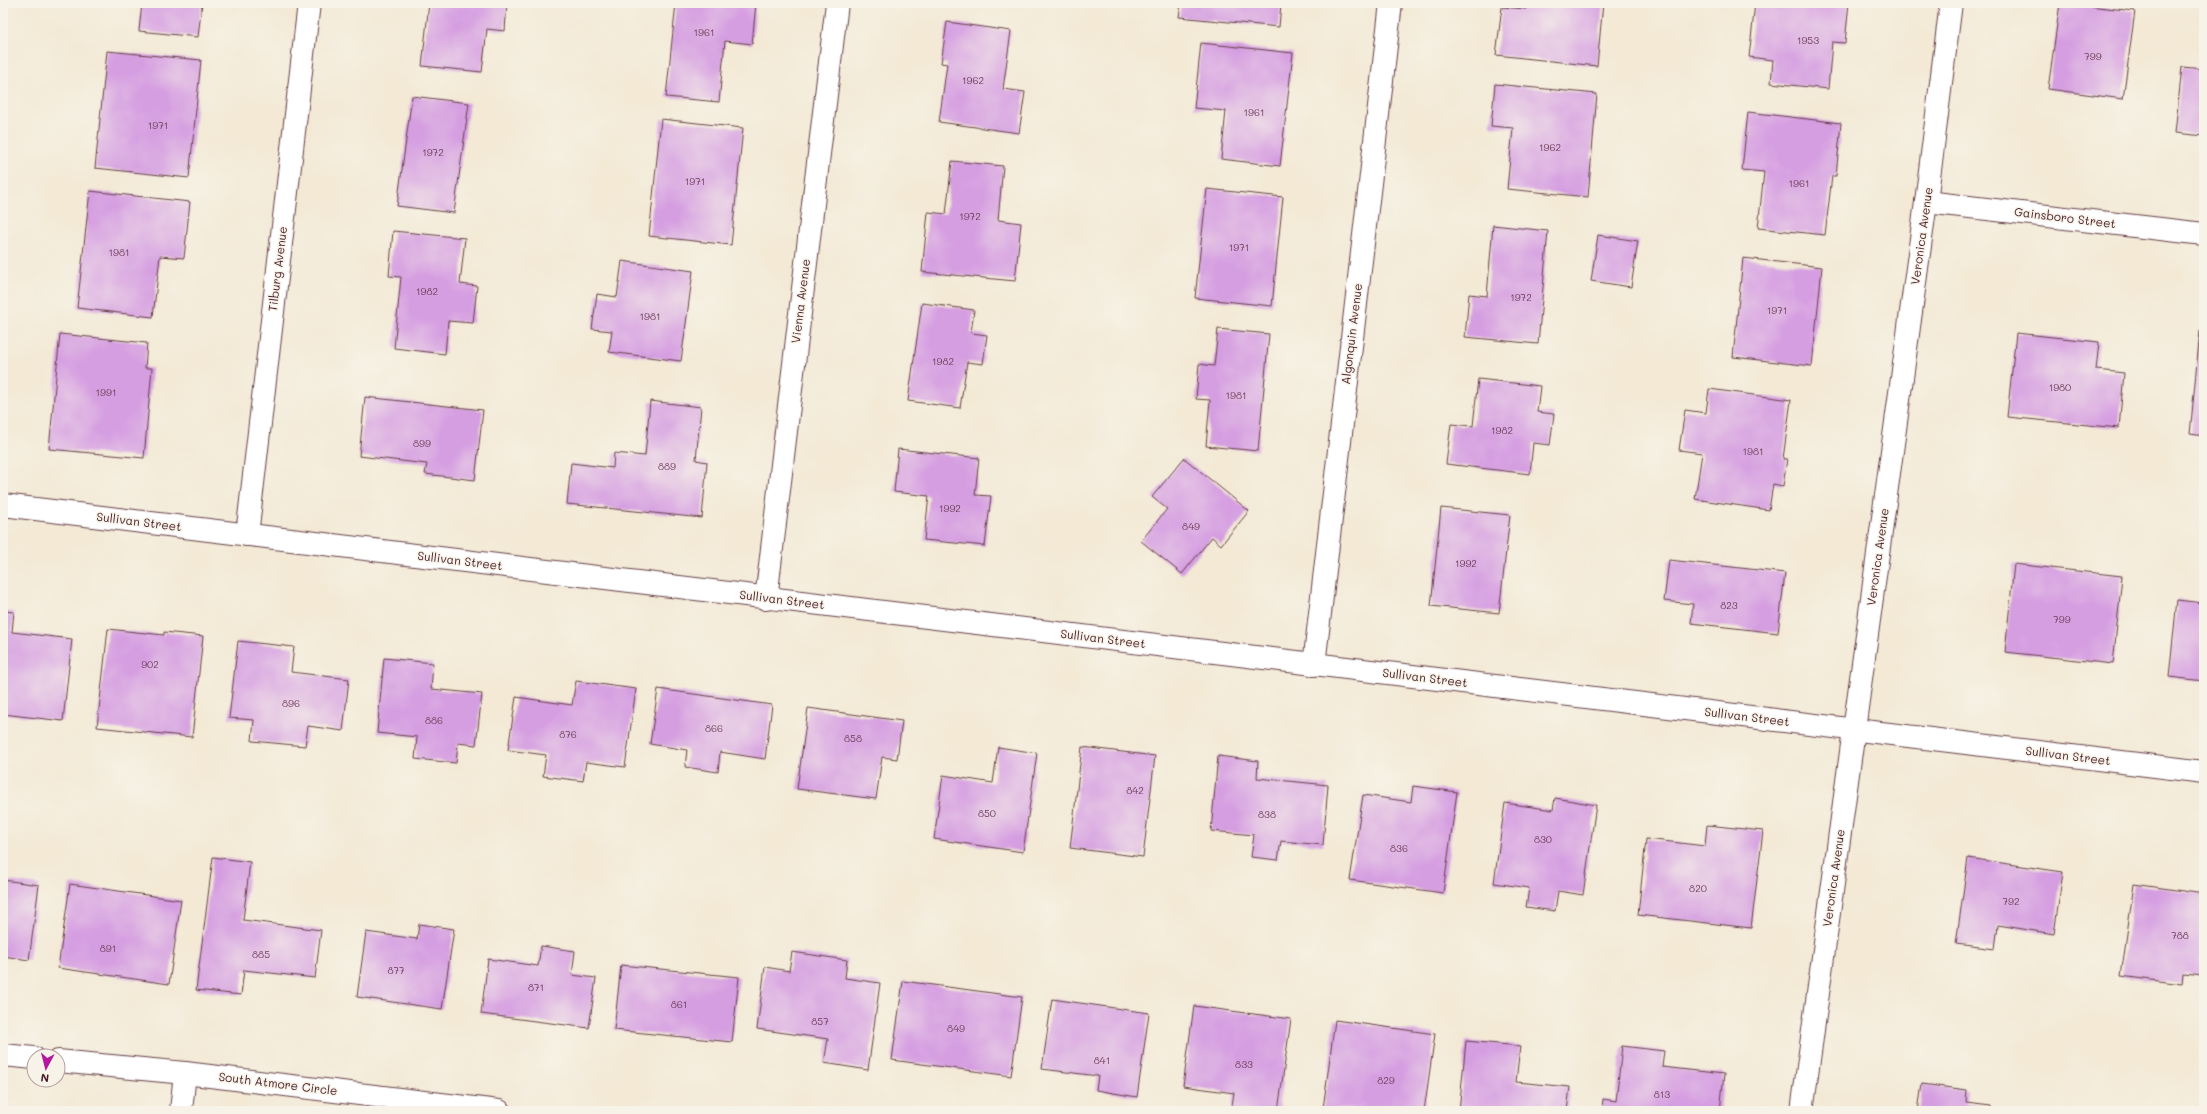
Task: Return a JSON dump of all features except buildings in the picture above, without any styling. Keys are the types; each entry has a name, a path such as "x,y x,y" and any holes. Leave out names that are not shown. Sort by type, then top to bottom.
{"street":[{"name":"Tilburg Avenue","path":"247,535 309,3"},
{"name":"Vienna Avenue","path":"766,599 837,3"},
{"name":"Algonquin Avenue","path":"1314,665 1391,3"},
{"name":"Veronica Avenue","path":"1802,1111 1926,202 1951,3"},
{"name":"Gainsboro Street","path":"1926,202 2204,234"},
{"name":"Sullivan Street","path":"3,505 766,599 2204,772"},
{"path":"3,1055 26,1057"},
{"name":"South Atmore Circle","path":"66,1062 186,1073 499,1111"},
{"path":"181,1111 186,1073"}]}
